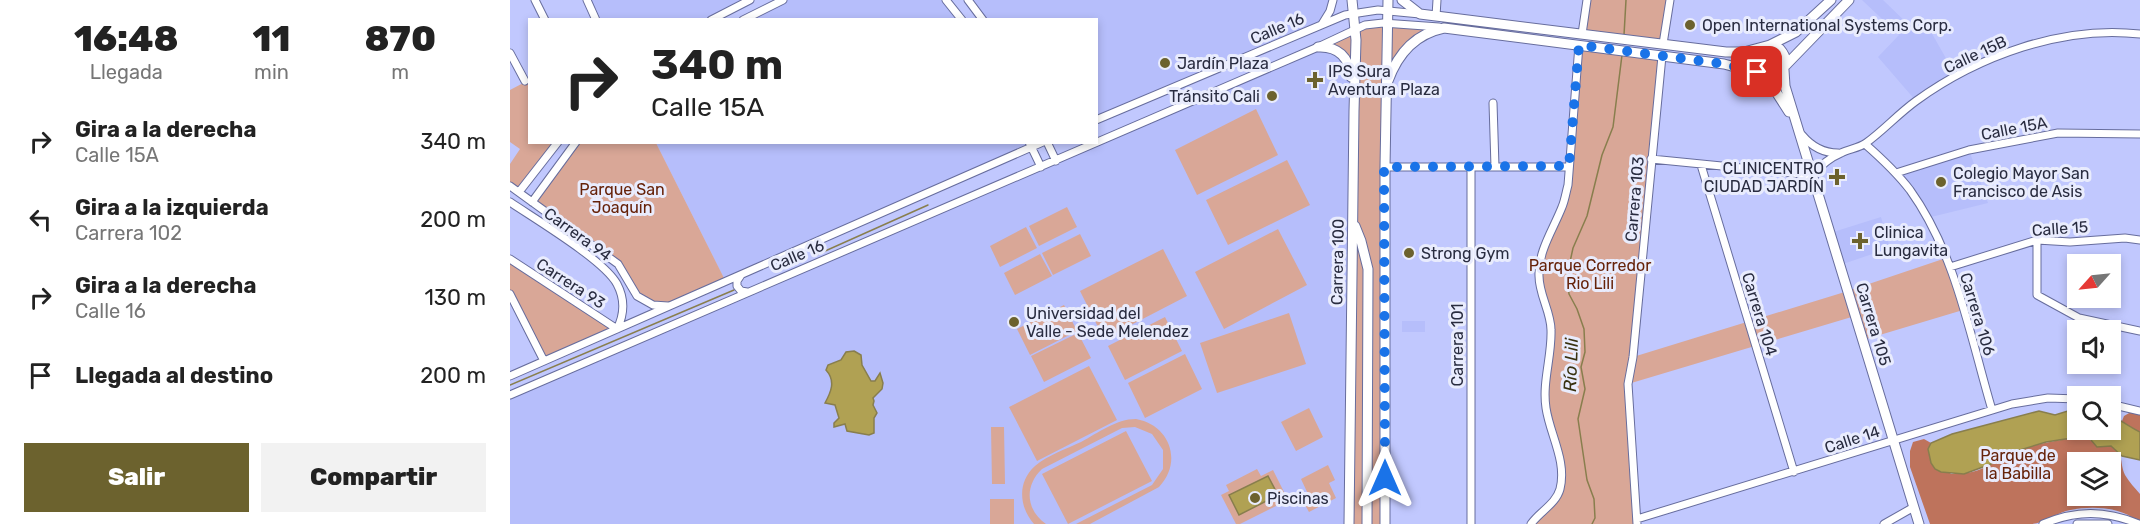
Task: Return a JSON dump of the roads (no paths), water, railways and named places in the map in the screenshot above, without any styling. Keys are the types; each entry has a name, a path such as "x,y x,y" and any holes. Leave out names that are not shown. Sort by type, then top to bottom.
{"main road":[{"name":"Carrera 100","path":"1349,524 1355,29 1352,0"},
{"path":"1384,524 1384,167 1388,0"},
{"path":"1401,0 1420,14"},
{"name":"Calle 16","path":"1420,14 1726,52 1744,52 1767,46 1796,32 1832,0"},
{"path":"1785,68 1786,59 1780,49 1767,46 1758,51 1754,58 1754,66 1759,74 1773,78 1785,68 1849,0"},
{"path":"1386,89 1396,62 1407,47 1425,34 1444,28"},
{"name":"Calle 16","path":"1444,28 1724,64 1759,74"},
{"path":"1318,47 1333,48 1347,59 1351,72 1353,111"},
{"name":"Carrera 105","path":"1785,68 1785,86 1919,524"},
{"name":"Carrera 105","path":"1759,74 1781,98 1799,132"},
{"path":"1353,221 1368,269 1367,524"}],"street":[{"path":"536,0 544,18"},
{"path":"587,0 595,18"},
{"path":"715,18 750,0"},
{"path":"747,18 783,0"},
{"path":"946,0 960,18"},
{"path":"968,0 982,18"},
{"path":"1320,26 1330,11 1333,0"},
{"path":"1436,16 1437,0"},
{"path":"1582,34 1587,0"},
{"path":"1663,44 1670,0"},
{"name":"Calle 16","path":"1098,119 1354,13 1388,11 1420,14"},
{"name":"Calle 16","path":"1100,139 1365,25 1387,24 1444,28"},
{"name":"Calle 15B","path":"1812,175 1829,158 1865,144 1916,101 1956,76 1989,60 2050,40 2088,34 2140,33"},
{"path":"1531,524 1555,500 1560,489 1560,457 1546,409 1545,392 1551,326 1541,295 1539,276 1544,248 1563,206 1568,185 1579,45"},
{"path":"510,52 525,81"},
{"name":"Carrera 103","path":"1637,522 1628,384 1633,357 1662,56"},
{"path":"1493,103 1496,167"},
{"path":"1799,132 1814,147 1822,151 1841,153"},
{"name":"Calle 15A","path":"1896,173 1969,150 2058,133 2140,134"},
{"path":"519,192 556,144"},
{"path":"532,202 575,144"},
{"path":"1046,144 1056,161"},
{"name":"Calle 16","path":"510,395 1056,161 1090,144"},
{"name":"Carrera 106","path":"1865,144 1896,173 1928,218 1942,246 1992,410"},
{"path":"1030,145 1041,167"},
{"name":"Calle 16","path":"510,376 1030,145"},
{"path":"1651,159 1812,175"},
{"name":"Carrera 104","path":"1701,165 1794,472"},
{"path":"1384,167 1569,166"},
{"name":"Carrera 101","path":"1471,524 1472,167"},
{"name":"Carrera 94","path":"510,186 618,264 631,288 644,302 660,306 676,304"},
{"name":"Carrera 94","path":"510,202 572,244 603,268 618,285 623,306 617,329"},
{"path":"572,244 576,245 581,241 579,234"},
{"name":"Calle 15","path":"1950,267 2037,240 2070,242 2124,238 2140,240"},
{"path":"2037,240 2037,296 2079,318 2140,331"},
{"name":"Carrera 93","path":"511,261 617,329"},
{"path":"741,273 737,285 743,292 770,283"},
{"path":"510,294 544,361"},
{"name":"Calle 14","path":"1637,522 1893,439 1992,410 2031,400 2067,399"},
{"path":"2121,407 2140,411"},
{"path":"1884,524 1914,507"},
{"path":"2079,513 2079,524 2108,524"},
{"path":"2043,524 2066,515 2079,513 2109,514 2139,524"}],"waterway":[{"name":"Río Lili","path":"1624,35 1626,0"},
{"name":"Río Lili","path":"1592,524 1595,518 1594,499 1587,480 1578,419 1585,389 1581,367 1585,352 1584,329 1569,294 1567,276 1573,248 1587,216 1602,155 1613,127 1622,55"},
{"path":"814,256 928,205"},
{"path":"510,385 734,290"}],"place":[{"name":"Open International Systems Corp.","path":"1690,25"},
{"name":"Jardín Plaza","path":"1165,63"},
{"name":"IPS Sura Aventura Plaza","path":"1315,80"},
{"name":"Tránsito Cali","path":"1272,96"},
{"name":"CLINICENTRO CIUDAD JARDÍN","path":"1837,177"},
{"name":"Colegio Mayor San Francisco de Asis","path":"1941,182"},
{"name":"Clinica Lungavita","path":"1860,241"},
{"name":"Strong Gym","path":"1409,253"},
{"name":"Universidad del Valle - Sede Melendez","path":"1014,322"},
{"name":"Piscinas","path":"1255,498"}],"park label":[{"name":"Parque San Joaquín","path":"622,198"},
{"name":"Parque Corredor Rio Lili","path":"1590,274"},
{"name":"Parque de la Babilla","path":"2018,464"}]}
